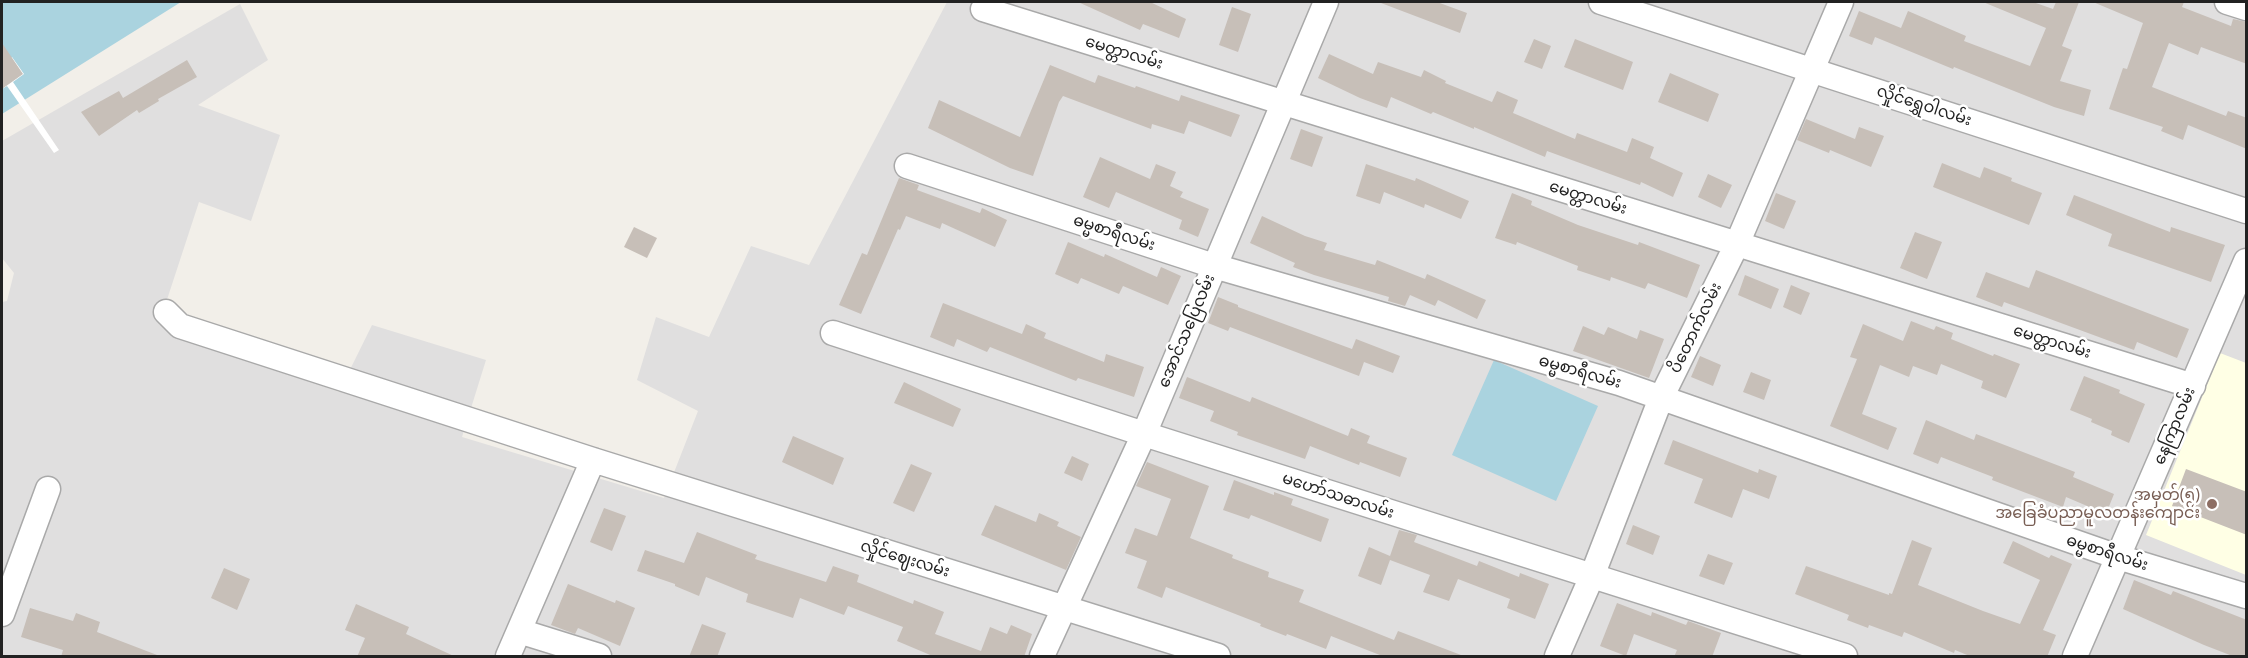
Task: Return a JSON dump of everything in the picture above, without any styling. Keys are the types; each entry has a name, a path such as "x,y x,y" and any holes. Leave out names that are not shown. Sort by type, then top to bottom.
{"street":[{"name":"အောင်သပြေလမ်း","path":"1042,657 1144,434 1326,2"},
{"name":"လှိုင်ရွှေဝါလမ်း","path":"1600,2 2247,211"},
{"name":"ပိတောက်လမ်း","path":"1557,657 1592,576 1661,398 1737,244 1841,2"},
{"path":"2226,2 2247,8"},
{"name":"မေတ္တာလမ်း","path":"983,9 2193,386"},
{"name":"ဓမ္မစာရီလမ်း","path":"907,165 1214,266 1619,383 2118,557 2247,596"},
{"name":"နေကြာလမ်း","path":"2075,657 2247,261"},
{"name":"လှိုင်ဈေးလမ်း","path":"166,312 180,326 593,460 1218,657"},
{"name":"မဟော်သဓာလမ်း","path":"832,333 1845,657"},
{"path":"508,657 593,460"},
{"path":"2,614 48,489"},
{"path":"519,631 599,657"}],"shaded area":[{"path":"947,2 2246,2 2246,656 2,656 2,302 7,301 14,273 2,258 2,141 240,4 268,60 198,105 280,135 251,221 199,202 159,324 339,392 372,325 486,360 462,437 664,498 698,411 637,380 656,317 709,337 751,246 809,265"},
{"path":"2220,353 2246,363 2246,575 2146,535"}],"water":[{"path":"2,2 181,2 2,114"},
{"path":"1494,360 1598,406 1556,501 1452,455"}],"pier":[{"path":"12,57 24,74 13,82 59,150 54,153 7,86 2,89 2,64"}],"building":[{"path":"1078,2 1150,2 1186,19 1179,38 1143,24 1140,30"},
{"path":"1381,2 1437,2 1467,13 1460,33"},
{"path":"1983,2 2033,2 2053,9 2056,2 2079,2 2062,46 2072,50 2060,81 2091,90 2084,116 2054,107 1954,67 1953,69 1875,37 1872,45 1849,36 1859,11 1901,28 1908,11 1966,36 1964,41 2030,66 2046,28"},
{"path":"2093,2 2184,2 2182,7 2231,26 2233,19 2247,22 2247,64 2201,47 2198,55 2169,43 2152,87 2226,116 2228,111 2247,118 2247,149 2188,125 2183,140 2161,131 2163,127 2109,109 2123,68 2127,69 2143,23"},
{"path":"1232,7 1251,14 1238,52 1219,45"},
{"path":"1534,39 1551,46 1542,69 1524,62"},
{"path":"1575,39 1633,62 1623,90 1564,67"},
{"path":"2,43 23,74 2,89"},
{"path":"1329,54 1373,74 1378,62 1421,77 1424,70 1446,81 1445,83 1492,102 1497,91 1518,100 1513,113 1575,139 1577,133 1627,152 1632,138 1654,147 1650,158 1683,173 1673,197 1641,182 1640,185 1547,151 1545,157 1474,127 1474,129 1433,112 1431,114 1391,97 1387,108 1318,78"},
{"path":"187,60 197,77 158,99 159,101 139,113 137,110 99,136 81,112 119,91 123,98"},
{"path":"1050,65 1095,83 1098,75 1179,101 1181,95 1240,115 1231,137 1189,121 1184,134 1152,124 1151,129 1063,96 1033,176 1010,168 928,128 939,100 1020,137"},
{"path":"1670,73 1719,94 1708,122 1658,102"},
{"path":"1806,119 1855,139 1859,127 1884,136 1871,167 1830,150 1829,153 1797,140"},
{"path":"1301,129 1323,137 1312,167 1290,159"},
{"path":"1100,157 1150,179 1156,164 1176,172 1170,186 1183,192 1180,197 1209,209 1198,237 1179,229 1182,220 1116,192 1109,208 1083,197"},
{"path":"1942,163 1980,178 1984,167 2042,193 2029,225 1933,187"},
{"path":"1366,164 1415,181 1416,178 1469,201 1461,219 1425,204 1424,208 1384,192 1380,204 1356,196"},
{"path":"1708,174 1732,185 1721,208 1698,197"},
{"path":"899,178 919,185 917,190 980,213 982,208 1007,220 995,247 942,223 940,229 906,216 900,230 898,229 861,314 839,305 862,253 867,255"},
{"path":"1512,193 1532,201 1531,205 1578,225 1638,245 1639,242 1700,265 1687,298 1648,283 1645,289 1611,277 1610,281 1577,270 1578,266 1517,242 1516,245 1495,238"},
{"path":"1776,193 1796,201 1784,229 1765,221"},
{"path":"2074,195 2170,232 2171,227 2225,245 2211,282 2108,246 2112,234 2066,215"},
{"path":"1262,216 1305,236 1327,243 1324,250 1375,265 1377,260 1425,279 1427,274 1486,300 1477,319 1438,300 1435,306 1410,295 1405,306 1388,301 1389,297 1314,275 1293,267 1295,263 1250,243"},
{"path":"634,227 657,238 647,258 624,247"},
{"path":"1915,232 1942,242 1927,279 1900,268"},
{"path":"1068,242 1104,257 1105,254 1157,277 1161,267 1181,276 1168,305 1123,286 1119,294 1081,278 1078,284 1055,274"},
{"path":"2036,270 2189,329 2177,358 2137,342 2134,350 2004,302 2002,307 1976,297 1986,272 2029,288"},
{"path":"1745,275 1779,289 1771,309 1738,295"},
{"path":"1791,285 1810,293 1801,315 1783,307"},
{"path":"1218,297 1238,307 1352,349 1356,339 1400,356 1393,373 1364,362 1359,376 1230,327 1228,331 1208,323"},
{"path":"943,303 1022,334 1026,324 1046,333 1044,338 1104,362 1106,354 1144,367 1134,397 1078,378 1076,381 990,347 987,352 957,339 954,347 930,337"},
{"path":"1911,321 1934,330 1936,326 1953,333 1951,339 2020,364 2006,398 1981,388 1983,381 1941,364 1937,375 1913,366 1909,377 1880,365 1862,414 1897,428 1888,450 1830,426 1857,359 1850,357 1863,324 1903,341"},
{"path":"1583,326 1604,335 1608,327 1637,339 1640,330 1664,339 1649,378 1573,351"},
{"path":"1700,356 1721,365 1713,386 1691,377"},
{"path":"1751,372 1771,380 1764,400 1743,392"},
{"path":"2084,376 2120,390 2119,393 2145,404 2129,443 2111,435 2112,431 2091,422 2092,419 2070,410"},
{"path":"1187,377 1250,402 1252,397 1348,436 1351,428 1370,436 1367,443 1407,458 1400,477 1360,462 1359,465 1310,446 1305,459 1237,435 1238,432 1210,421 1214,411 1179,398"},
{"path":"904,382 961,409 953,427 894,403"},
{"path":"1926,420 1974,440 1976,434 2075,472 2073,477 2114,494 2106,514 2066,497 2063,507 1992,480 1993,477 1941,457 1938,464 1913,454"},
{"path":"793,436 844,458 833,485 782,462"},
{"path":"1673,440 1758,473 1759,469 1777,476 1769,499 1743,489 1732,518 1694,503 1703,479 1664,464"},
{"path":"1072,456 1089,464 1082,481 1064,473"},
{"path":"1147,462 1209,486 1190,538 1269,572 1268,577 1304,590 1299,602 1394,640 1398,631 1461,655 1460,657 1385,657 1331,636 1326,649 1260,626 1261,624 1166,587 1162,598 1137,588 1147,561 1125,553 1135,528 1157,536 1171,499 1136,486"},
{"path":"911,464 932,473 914,512 893,503"},
{"path":"2186,469 2247,492 2247,535 2172,506"},
{"path":"1234,480 1274,495 1274,492 1293,499 1291,505 1329,519 1321,542 1251,515 1249,519 1223,510"},
{"path":"995,505 1036,522 1039,513 1059,522 1057,526 1081,537 1066,570 981,535"},
{"path":"604,508 626,516 612,551 590,542"},
{"path":"1633,525 1660,536 1653,555 1626,544"},
{"path":"1399,530 1417,535 1414,542 1477,566 1479,561 1519,577 1520,573 1549,584 1535,619 1507,608 1510,599 1458,579 1449,601 1423,592 1430,575 1390,560 1381,585 1358,576 1369,547 1390,556"},
{"path":"697,532 757,555 755,559 826,582 833,566 859,575 857,582 913,604 914,600 944,612 935,634 981,651 990,627 1007,634 1011,625 1032,634 1024,657 935,657 897,641 903,627 848,606 844,615 800,598 793,618 746,602 748,594 706,577 699,596 675,584 637,571 645,550 684,563"},
{"path":"1912,540 1932,548 1918,585 2020,624 2040,580 2003,563 2013,541 2049,558 2051,555 2072,564 2043,630 2056,635 2047,657 1972,657 1955,650 1954,653 1904,632 1902,637 1869,625 1868,628 1847,620 1849,615 1795,594 1806,566 1889,595 1889,593 1892,594"},
{"path":"1708,554 1733,563 1724,585 1699,576"},
{"path":"224,568 250,579 237,610 211,598"},
{"path":"2134,580 2171,595 2173,591 2247,620 2247,657 2235,657 2204,645 2123,609"},
{"path":"568,584 615,603 616,600 635,608 620,646 578,628 575,634 551,625"},
{"path":"1617,603 1651,616 1652,612 1686,625 1688,621 1721,633 1712,657 1674,657 1677,650 1634,634 1626,656 1600,646"},
{"path":"356,604 409,627 406,634 456,657 357,657 365,638 345,630"},
{"path":"30,608 73,621 76,613 100,622 97,632 157,655 157,657 61,657 63,650 21,637"},
{"path":"702,624 726,633 717,657 689,657"}],"place":[{"name":"အမှတ်(၅) အခြေခံပညာမူလတန်းကျောင်း","path":"2212,504"}]}
